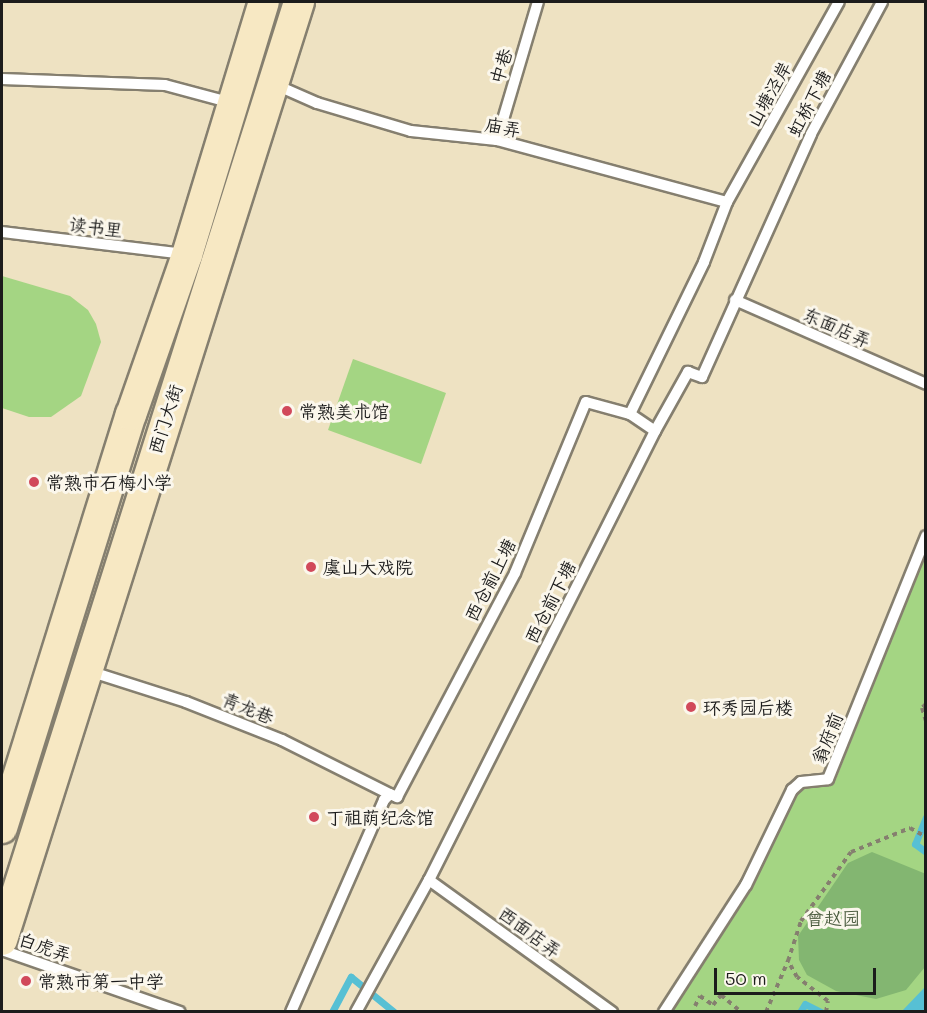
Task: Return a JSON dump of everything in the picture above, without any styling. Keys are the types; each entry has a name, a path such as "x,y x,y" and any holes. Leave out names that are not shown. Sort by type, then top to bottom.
{"main road":[{"name":"西门大街","path":"2,828 131,415 187,255 264,2"},
{"name":"西门大街","path":"2,940 298,2"}],"lane":[{"name":"中巷","path":"497,140 538,2"},
{"name":"山塘泾岸","path":"727,202 839,2"},
{"name":"虹桥下塘","path":"770,221 811,134 882,2"},
{"path":"2,79 165,85 232,103"},
{"name":"庙弄","path":"274,84 317,103 411,131 497,140 727,202"},
{"path":"655,431 630,414 704,262 727,202"},
{"name":"西仓前下塘","path":"356,1011 429,880 655,431 688,372 702,377 770,221"},
{"name":"读书里","path":"2,232 187,255"},
{"name":"东面店弄","path":"735,300 926,384"},
{"name":"西仓前上塘","path":"291,1011 336,904 390,794 397,797 515,573 586,402 630,414"},
{"name":"翁府前","path":"664,1011 746,885 792,790 801,782 828,779 926,536"},
{"name":"青龙巷","path":"86,670 186,702 282,740 390,794"},
{"name":"西面店弄","path":"429,880 612,1011"},
{"name":"白虎弄","path":"2,950 180,1011"}],"path":[{"path":"926,704 922,708 926,721"},
{"path":"766,1011 788,961 801,921 838,865 851,852 910,828 925,837"},
{"path":"788,961 797,977 828,1001 826,1011"},
{"path":"695,1006 700,996 713,1005 721,995 741,1011"}],"green space":[{"path":"2,276 70,296 88,310 96,324 101,342 81,396 51,417 29,417 2,408"},
{"path":"353,359 446,393 421,464 328,430"},
{"name":"曾赵园","path":"925,554 925,1011 664,1012 801,782 836,779"},
{"path":"872,852 926,874 925,967 906,990 876,999 836,991 807,975 799,960 798,936 848,863"}],"water":[{"path":"925,987 925,1011 902,1011"}],"waterway":[{"path":"926,817 915,844 926,852"},
{"path":"332,1012 351,977 394,1012"},
{"path":"800,1012 805,1004 821,1012"}],"place":[{"name":"常熟美术馆","path":"287,411"},
{"name":"常熟市石梅小学","path":"34,482"},
{"name":"虞山大戏院","path":"311,567"},
{"name":"环秀园后楼","path":"691,707"},
{"name":"丁祖荫纪念馆","path":"314,817"},
{"name":"常熟市第一中学","path":"26,981"}]}
